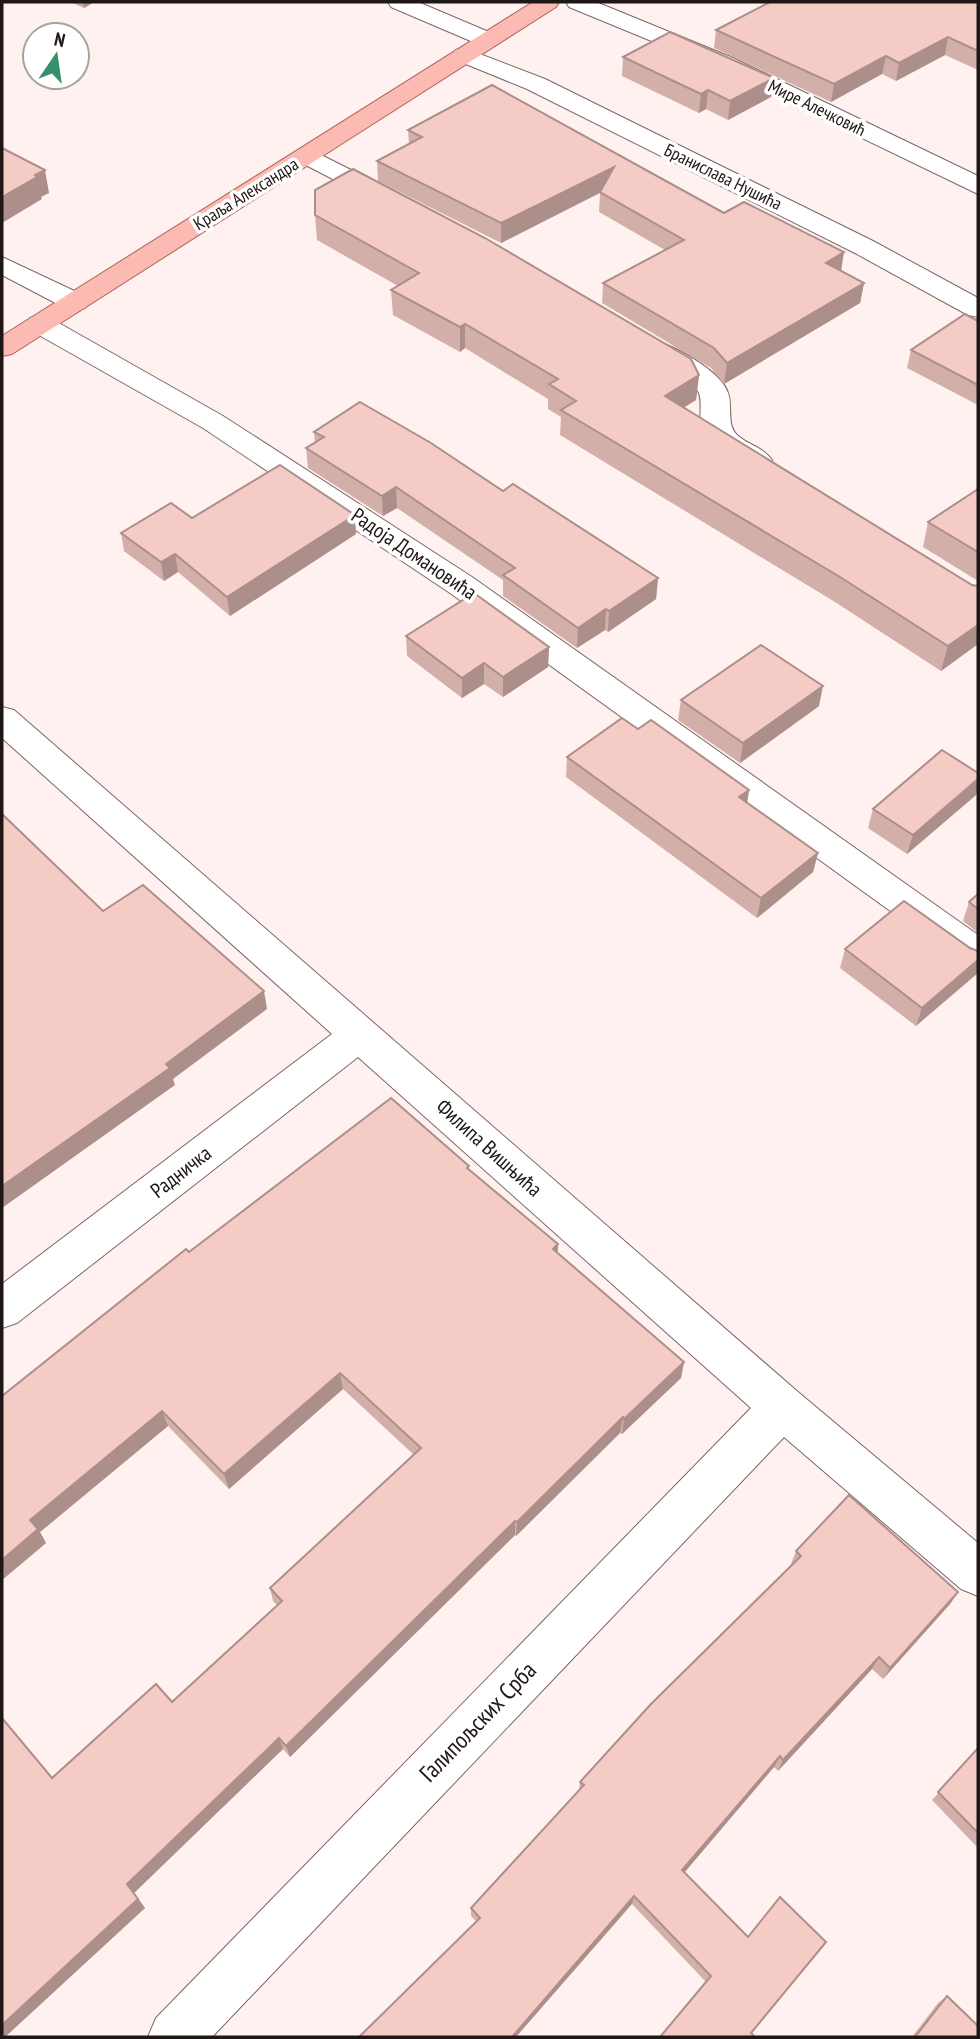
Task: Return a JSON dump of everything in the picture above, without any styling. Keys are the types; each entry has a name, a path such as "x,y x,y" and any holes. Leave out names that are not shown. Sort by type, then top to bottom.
{"main road":[{"name":"Краља Александра","path":"2,348 548,2"}],"street":[{"path":"399,2 488,40"},
{"name":"Мире Алечковић","path":"577,2 725,63 978,186"},
{"name":"Бранислава Нушића","path":"464,55 548,90 864,247 978,309"},
{"path":"307,156 408,209"},
{"path":"2,265 75,302"},
{"name":"Радоја Домановића","path":"40,324 213,422 461,584 978,955"},
{"path":"631,335 700,376 714,392 716,423 723,439 781,475"},
{"name":"Филипа Вишњића","path":"2,719 782,1407 978,1573"},
{"name":"Радничка","path":"2,1309 360,1034"},
{"name":"Галипољских Срба","path":"175,2037 782,1407"}],"building":[{"path":"770,2 978,2 978,51 948,37 899,63 886,56 834,84 716,30"},
{"path":"670,32 774,78 730,101 708,90 701,94 623,57"},
{"path":"492,85 724,213 744,202 844,252 826,263 864,283 727,363 714,348 603,283 684,240 600,192 614,167 501,223 377,161 422,137 408,130"},
{"path":"2,148 45,170 2,197"},
{"path":"353,169 485,238 691,359 699,375 665,396 972,585 978,586 978,625 948,646 840,577 561,410 576,401 549,384 558,379 465,324 460,327 391,290 419,273 315,215 315,190"},
{"path":"965,314 978,321 978,385 911,350"},
{"path":"360,402 431,443 503,491 513,484 658,578 578,628 503,575 515,568 396,487 382,496 306,448 324,437 314,432"},
{"path":"280,465 355,515 227,597 175,554 161,562 121,533 171,503 192,518"},
{"path":"978,489 978,552 928,522"},
{"path":"474,593 549,647 503,677 484,663 462,678 406,636"},
{"path":"761,645 823,686 743,743 681,700"},
{"path":"622,718 638,729 651,720 749,790 739,797 818,853 761,898 567,757"},
{"path":"942,750 978,773 978,779 913,835 873,809"},
{"path":"2,814 103,911 143,885 264,991 166,1064 170,1068 2,1186"},
{"path":"978,894 978,909 969,902"},
{"path":"904,901 978,951 978,960 922,1008 845,949"},
{"path":"391,1098 469,1166 467,1168 558,1244 553,1249 684,1362 515,1521 286,1746 279,1738 127,1884 138,1899 2,2025 2,1718 52,1778 156,1684 172,1702 282,1601 270,1588 421,1448 340,1373 224,1474 162,1411 30,1520 38,1529 2,1560 2,1396 186,1249 189,1252"},
{"path":"849,1495 958,1592 890,1668 879,1657 783,1760 780,1756 682,1870 748,1937 780,1897 826,1942 751,2033 755,2037 660,2037 711,1976 634,1896 512,2037 359,2037 480,1918 471,1908 584,1785 580,1782 651,1704 801,1556 796,1551"},
{"path":"978,1748 978,1833 938,1792"},
{"path":"947,1996 978,2026 978,2037 915,2037"}]}
